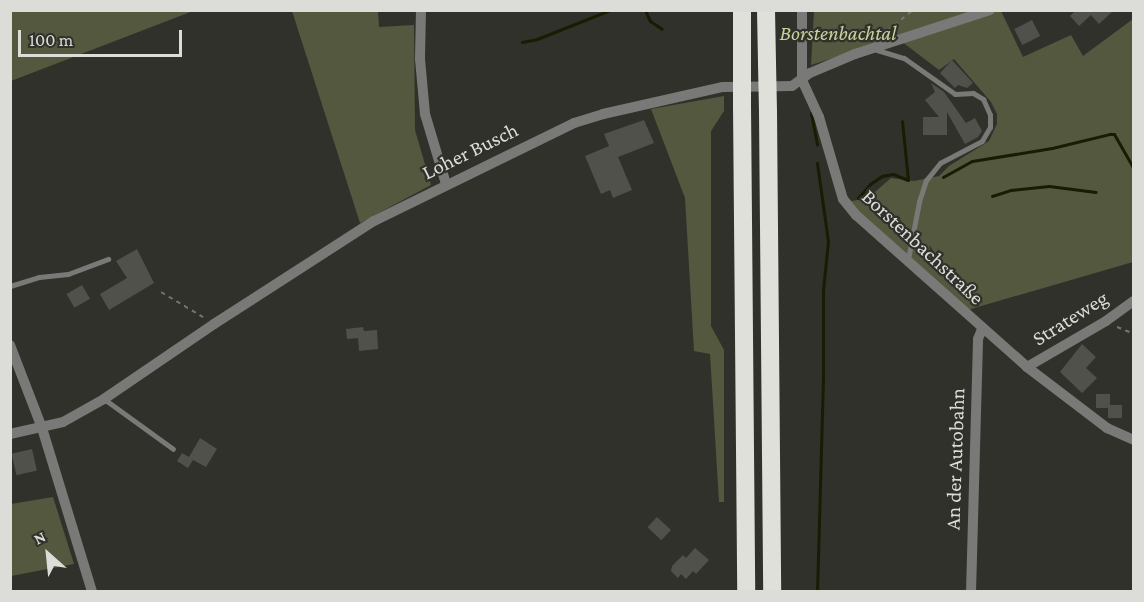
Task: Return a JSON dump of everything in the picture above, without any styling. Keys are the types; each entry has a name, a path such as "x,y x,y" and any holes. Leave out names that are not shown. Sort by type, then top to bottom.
{"highway":[{"path":"742,10 746,591"},
{"path":"766,10 772,591"}],"street":[{"path":"421,10 420,58 425,114 446,184"},
{"name":"Borstenbachstraße","path":"802,10 802,80 819,117 843,199 907,261 1027,367 1107,428 1134,440"},
{"name":"Loher Busch","path":"10,434 63,422 104,399 214,324 374,221 574,123 603,114 723,87 792,86 810,73 872,49 990,10"},
{"name":"Strateweg","path":"1027,367 1106,321 1134,301"},
{"name":"An der Autobahn","path":"971,591 978,339 982,328"},
{"path":"10,345 42,428 92,591"}],"lane":[{"path":"872,49 904,58 955,94 973,93 983,99 990,116 990,127 982,141 940,164 926,180 907,261"},
{"path":"10,286 39,277 68,274 108,259"},
{"path":"104,399 172,449"}],"path":[{"path":"161,292 214,324"},
{"path":"1106,321 1134,334"}],"green space":[{"path":"11,10 193,10 193,11 11,81"},
{"path":"292,11 378,11 379,27 414,25 415,130 431,185 360,223"},
{"name":"Borstenbachtal","path":"814,11 1001,11 1023,57 1071,35 1083,56 1133,19 1133,262 971,309 965,318 847,202 868,198 891,178 914,181 939,176 949,166 989,141 997,124 997,114 991,102 954,59 939,70 897,38 811,65"},
{"path":"724,96 724,111 711,131 711,326 724,350 724,502 719,502 710,354 694,351 685,198 651,109"},
{"path":"53,497 74,564 11,576 11,504"}],"building":[{"path":"1076,10 1114,10 1099,24 1091,15 1079,26 1070,16"},
{"path":"1032,20 1040,36 1022,45 1014,29"},
{"path":"952,60 973,83 967,88 958,85 955,88 940,73"},
{"path":"931,83 944,92 966,123 975,118 982,131 978,137 965,144 947,112 947,135 923,135 923,117 939,117 925,100 935,92"},
{"path":"644,120 654,143 618,157 632,190 613,198 610,190 601,194 585,156 609,146 604,134"},
{"path":"137,249 154,283 109,310 100,294 127,278 116,261"},
{"path":"82,285 90,299 74,308 66,294"},
{"path":"363,327 364,331 377,330 378,349 359,351 358,338 347,339 346,329"},
{"path":"1082,344 1096,357 1086,368 1097,378 1082,393 1060,372"},
{"path":"1096,394 1110,394 1110,405 1122,405 1122,418 1108,418 1108,408 1096,408"},
{"path":"200,438 217,449 206,467 193,460 188,468 177,461 182,453 189,457"},
{"path":"32,449 37,470 16,475 12,454"},
{"path":"657,517 671,530 661,540 647,527"},
{"path":"695,548 709,560 696,574 693,571 686,579 681,574 678,578 671,571 672,566 683,555 686,558"}],"waterway":[{"path":"522,42 537,39 610,10"},
{"path":"645,10 650,21 662,29"},
{"path":"811,113 817,144"},
{"path":"858,198 870,184 882,176 893,174 908,180 902,121"},
{"path":"943,177 972,161 1052,148 1110,134 1114,134 1134,169"},
{"path":"817,163 828,241 823,290 817,592"},
{"path":"992,196 1011,190 1049,186 1096,192"}]}
